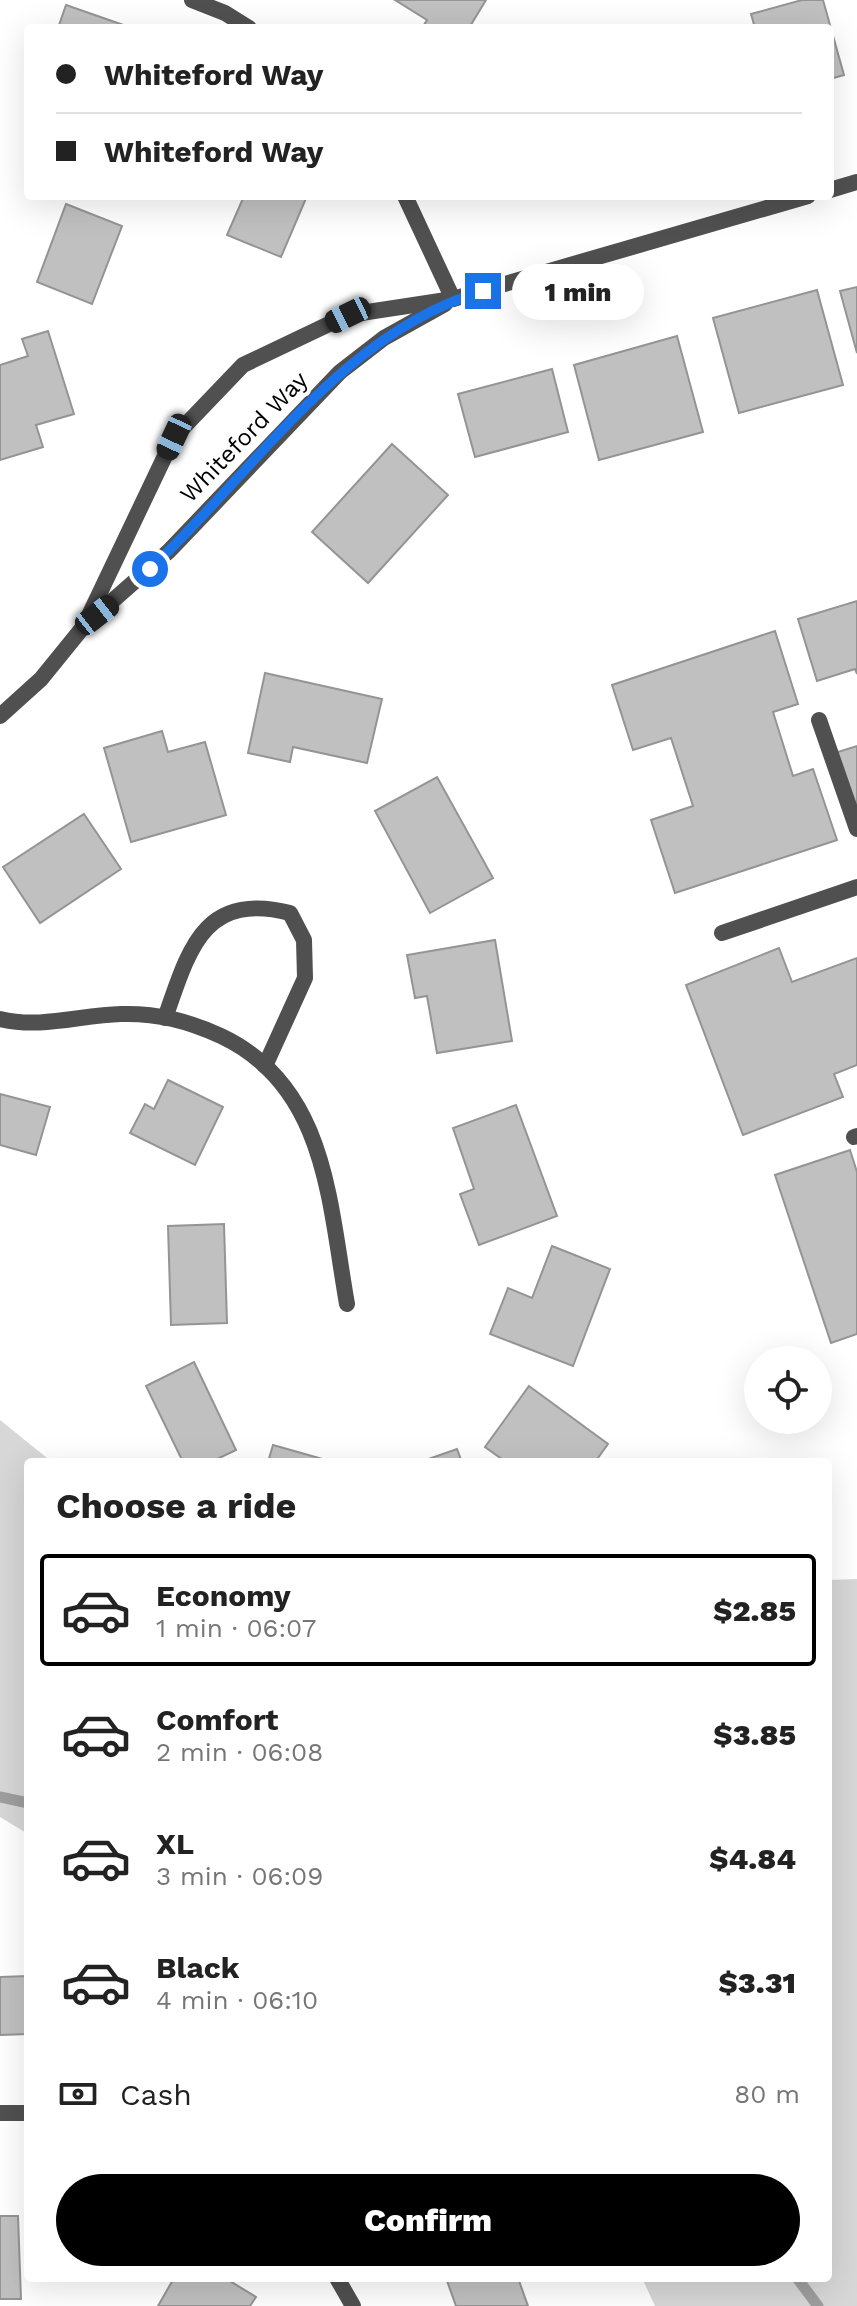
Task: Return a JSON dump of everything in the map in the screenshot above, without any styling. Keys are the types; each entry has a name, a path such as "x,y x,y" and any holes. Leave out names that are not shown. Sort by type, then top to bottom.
{"street":[{"path":"192,0 243,24"},
{"path":"834,189 857,182"},
{"path":"407,200 453,299"},
{"name":"Whiteford Way","path":"84,626 174,437 243,365 348,315 453,299 794,200"},
{"name":"Whiteford Way","path":"0,716 41,679 84,626 169,551 340,372 384,338 453,299"},
{"path":"819,720 857,829"},
{"path":"722,933 857,887"},
{"path":"165,1018 185,964 204,929 232,910 262,906 290,913 304,940 305,978 265,1066"},
{"path":"0,1019 17,1023 51,1023 121,1014 185,1019 248,1049 291,1093 310,1128 322,1169 347,1304"},
{"path":"0,2113 24,2113"},
{"path":"339,2282 353,2306"}],"shaded area":[{"path":"0,1420 47,1458 24,1458 24,1832 0,1817"},
{"path":"857,1579 857,2306 655,2306 644,2282 832,2282 832,1580"}],"building":[{"path":"395,0 486,0 471,24 424,24 427,20"},
{"path":"802,0 823,0 830,24 754,24 751,14"},
{"path":"66,5 121,24 59,24"},
{"path":"834,39 844,75 834,78"},
{"path":"242,200 305,200 281,257 227,235"},
{"path":"66,204 122,226 92,304 37,282"},
{"path":"857,287 857,353 840,291"},
{"path":"817,290 843,385 739,413 713,318"},
{"path":"48,331 74,414 36,425 43,447 0,460 0,365 28,356 22,339"},
{"path":"677,336 703,432 599,460 574,365"},
{"path":"552,369 568,432 475,457 458,394"},
{"path":"392,444 448,495 368,583 312,532"},
{"path":"857,601 857,674 855,669 817,681 798,619"},
{"path":"775,631 798,704 773,712 793,776 813,769 837,840 675,893 651,820 693,806 671,738 633,750 612,685"},
{"path":"265,673 382,699 367,763 293,747 290,762 248,753"},
{"path":"162,731 168,752 205,742 226,815 131,842 104,748"},
{"path":"857,746 857,824 835,753"},
{"path":"437,777 493,878 430,913 375,811"},
{"path":"84,814 121,869 40,923 3,867"},
{"path":"495,940 512,1041 437,1053 427,996 415,998 407,955"},
{"path":"779,948 792,982 857,958 857,1065 834,1074 843,1097 743,1135 686,985"},
{"path":"168,1080 223,1107 195,1165 130,1133 145,1104 154,1109"},
{"path":"0,1094 50,1107 36,1155 0,1145"},
{"path":"516,1105 557,1216 479,1245 460,1194 474,1189 453,1128"},
{"path":"850,1150 857,1172 857,1334 831,1343 775,1175"},
{"path":"224,1224 227,1323 171,1325 168,1226"},
{"path":"552,1246 610,1269 573,1366 490,1334 508,1288 532,1298"},
{"path":"194,1362 236,1450 219,1458 181,1458 146,1386"},
{"path":"529,1386 608,1444 598,1458 500,1458 485,1447"},
{"path":"273,1445 319,1458 269,1458"},
{"path":"457,1449 460,1458 431,1458"},
{"path":"24,1976 24,2034 0,2035 0,1977"},
{"path":"0,2216 18,2216 21,2299 0,2299"},
{"path":"172,2282 232,2282 256,2297 250,2306 158,2306"},
{"path":"447,2282 519,2282 528,2306 456,2306"}],"waterway":[{"path":"0,1797 24,1802"},
{"path":"800,2282 818,2306"}],"route":[{"path":"150,569 340,372 384,338 453,299 483,291"}]}
